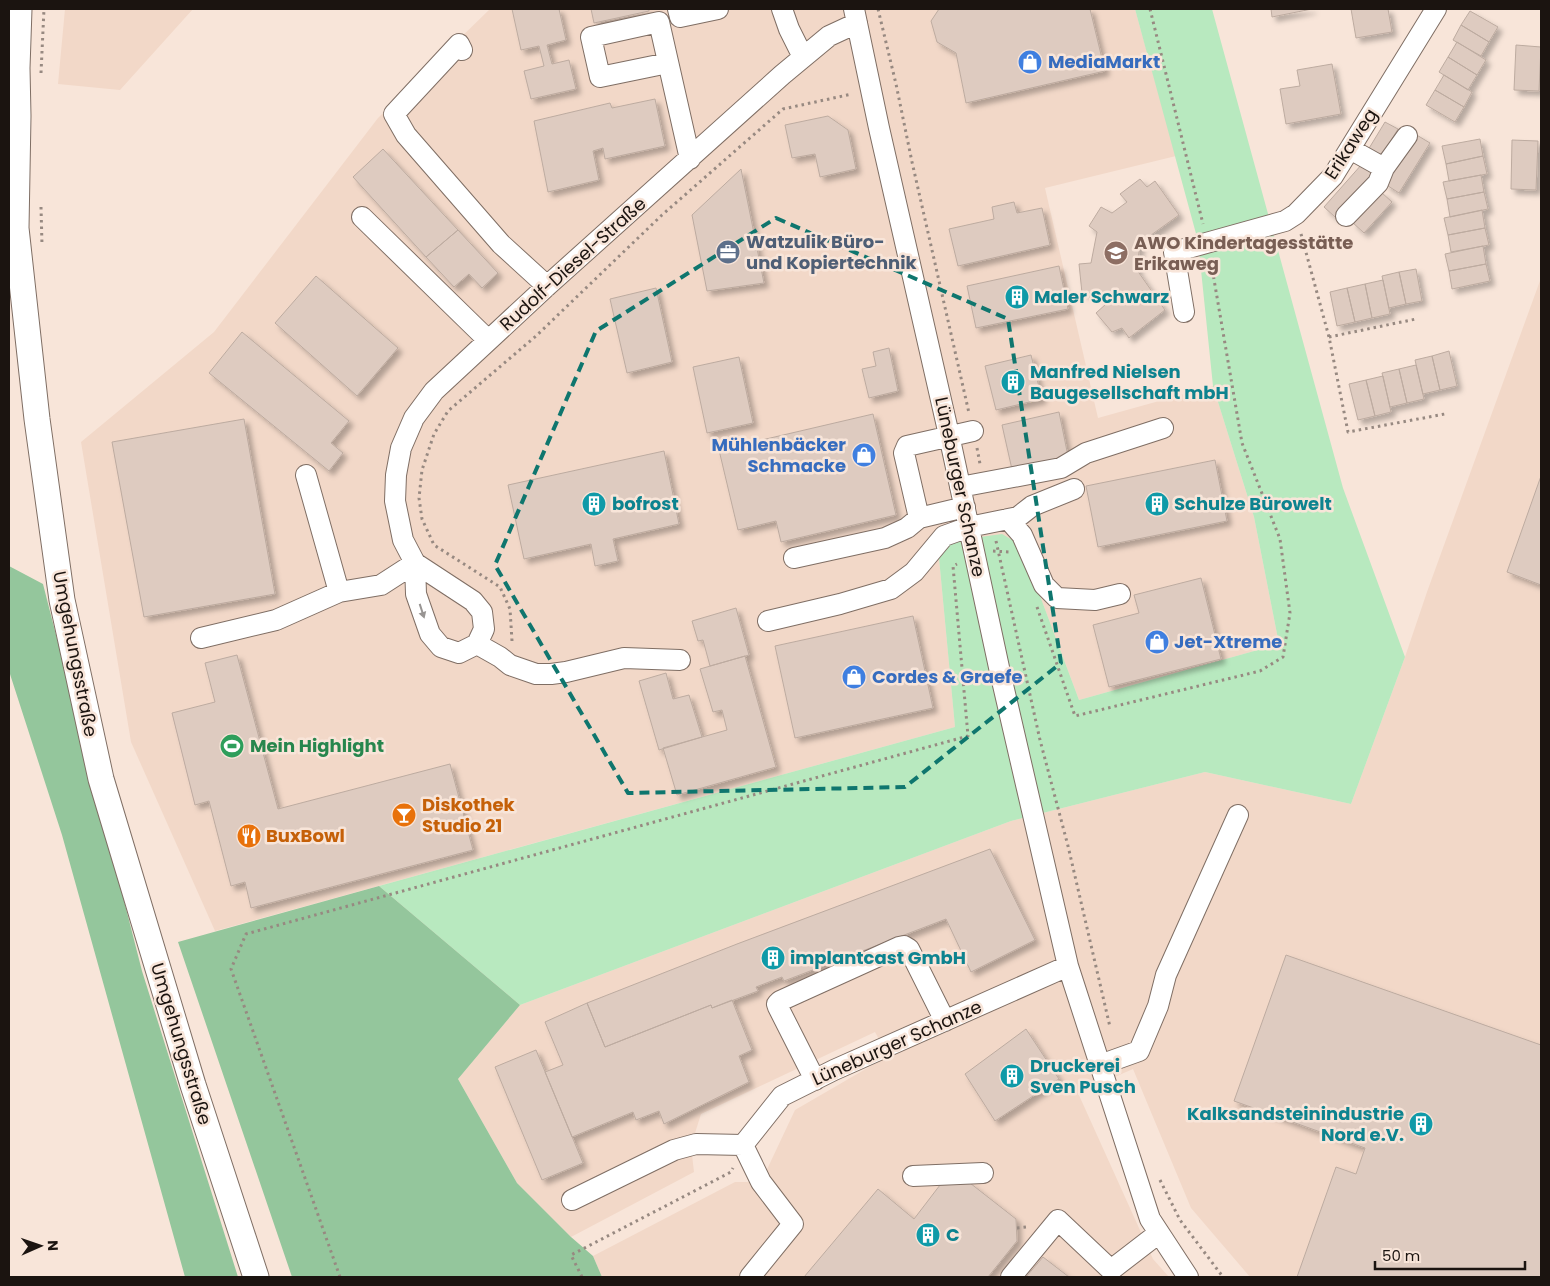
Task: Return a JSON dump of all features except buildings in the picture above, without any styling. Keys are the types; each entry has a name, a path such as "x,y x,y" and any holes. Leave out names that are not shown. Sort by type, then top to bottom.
{"main road":[{"name":"Umgehungsstraße","path":"19,9 16,228 38,419 62,600 101,779 193,1085 256,1277"},
{"path":"17,68 24,9"}],"street":[{"path":"678,9 680,17 718,9"},
{"path":"782,9 803,58"},
{"name":"Erikaweg","path":"1290,218 1333,176 1436,9"},
{"name":"Rudolf-Diesel-Straße","path":"477,644 459,653 442,647 430,634 416,594 415,563 404,540 396,501 396,475 401,448 414,418 434,391 547,286 803,58 855,16"},
{"name":"Lüneburger Schanze","path":"855,16 970,527 1000,672 1068,966 1109,1062 1150,1219 1188,1277"},
{"path":"462,50 459,44 394,114 406,135 501,244 547,286"},
{"path":"668,62 690,159"},
{"path":"1346,216 1378,183 1384,168 1407,136"},
{"path":"1350,149 1384,168"},
{"path":"362,217 488,340"},
{"path":"1184,312 1174,252 1290,218"},
{"path":"960,487 1061,468 1086,453 1163,428"},
{"path":"919,518 904,453 907,446 973,431"},
{"path":"768,620 840,604 891,589 914,572 944,536 970,527 1018,517 1032,506 1069,491 1059,475 1061,468"},
{"path":"306,475 339,592"},
{"path":"794,558 885,538 907,528 919,518 965,507"},
{"path":"1001,521 1022,535 1044,586 1058,598 1095,600 1120,594"},
{"path":"200,638 276,620 339,592 381,585 415,563 473,601 482,612 484,630 477,644 510,665 536,674 551,674 624,658 680,660"},
{"path":"1109,1062 1139,1051 1158,1006 1166,975 1238,815"},
{"path":"815,1080 778,1008 777,1004 788,997 904,946 909,949 945,1021"},
{"name":"Lüneburger Schanze","path":"743,1144 782,1096 1068,966"},
{"path":"572,1200 674,1150 696,1144 743,1144 761,1182 793,1224 750,1277"},
{"path":"913,1176 983,1173"},
{"path":"1011,1277 1058,1220 1110,1270 1159,1233"}],"path":[{"path":"41,81 44,9"},
{"path":"878,9 984,483"},
{"path":"1037,607 1075,716 1260,671 1283,657 1290,613 1280,539 1242,444 1208,242 1150,9"},
{"path":"500,657 508,650 512,639 510,609 500,587 434,545 422,519 419,498 422,470 434,434 448,411 536,336 662,215 783,109 896,84"},
{"path":"41,202 43,250"},
{"path":"1290,218 1329,337 1348,432 1445,414"},
{"path":"1329,337 1416,320"},
{"path":"1001,521 998,551 1040,740 1068,846 1109,1062"},
{"path":"340,1277 231,969 246,934 968,736 953,566"},
{"path":"582,1277 571,1255 731,1172 743,1144"},
{"path":"1160,1179 1180,1220 1224,1277"}],"highlighted area":[{"path":"776,218 1008,319 1061,663 905,787 628,793 495,565 596,331"}],"shaded area":[{"path":"65,9 193,9 120,90 58,84"},
{"path":"490,9 1135,9 1176,156 1045,188 1098,418 1213,386 1254,517 1279,644 1079,700 1021,545 939,558 955,727 215,931 131,742 81,442 214,332 378,118"},
{"path":"1541,278 1541,1277 1250,1277 1191,1208 1133,1069 1078,1093 1153,1259 1169,1277 602,1277 593,1256 735,1182 761,1182 795,1110 888,1056 875,1032 701,1114 691,1146 694,1172 571,1237 517,1183 458,1079 520,1005 1011,821 1205,772 1351,804"}],"green space":[{"path":"1135,9 1212,9 1343,488 1405,657 1351,804 1205,772 1011,821 520,1005 379,886 955,727 939,558 951,541 1002,534 1021,545 1079,700 1279,644 1254,517 1213,386 1198,241"},
{"path":"9,566 43,584 142,971 238,1277 185,1277 62,835 9,671"},
{"path":"379,886 520,1005 458,1079 517,1183 571,1237 593,1256 602,1277 292,1277 178,942"}],"place":[{"name":"MediaMarkt","path":"1030,62"},
{"name":"Watzulik Büro- und Kopiertechnik","path":"728,252"},
{"name":"AWO Kindertagesstätte Erikaweg","path":"1116,253"},
{"name":"Maler Schwarz","path":"1017,297"},
{"name":"Manfred Nielsen Baugesellschaft mbH","path":"1013,382"},
{"name":"Mühlenbäcker Schmacke","path":"864,455"},
{"name":"bofrost","path":"594,504"},
{"name":"Schulze Bürowelt","path":"1157,504"},
{"name":"Jet-Xtreme","path":"1157,642"},
{"name":"Cordes & Graefe","path":"854,677"},
{"name":"Mein Highlight","path":"232,746"},
{"name":"Diskothek Studio 21","path":"404,815"},
{"name":"BuxBowl","path":"249,836"},
{"name":"implantcast GmbH","path":"773,958"},
{"name":"Druckerei Sven Pusch","path":"1012,1076"},
{"name":"Kalksandsteinindustrie Nord e.V.","path":"1421,1124"},
{"name":"C","path":"928,1235"}]}
